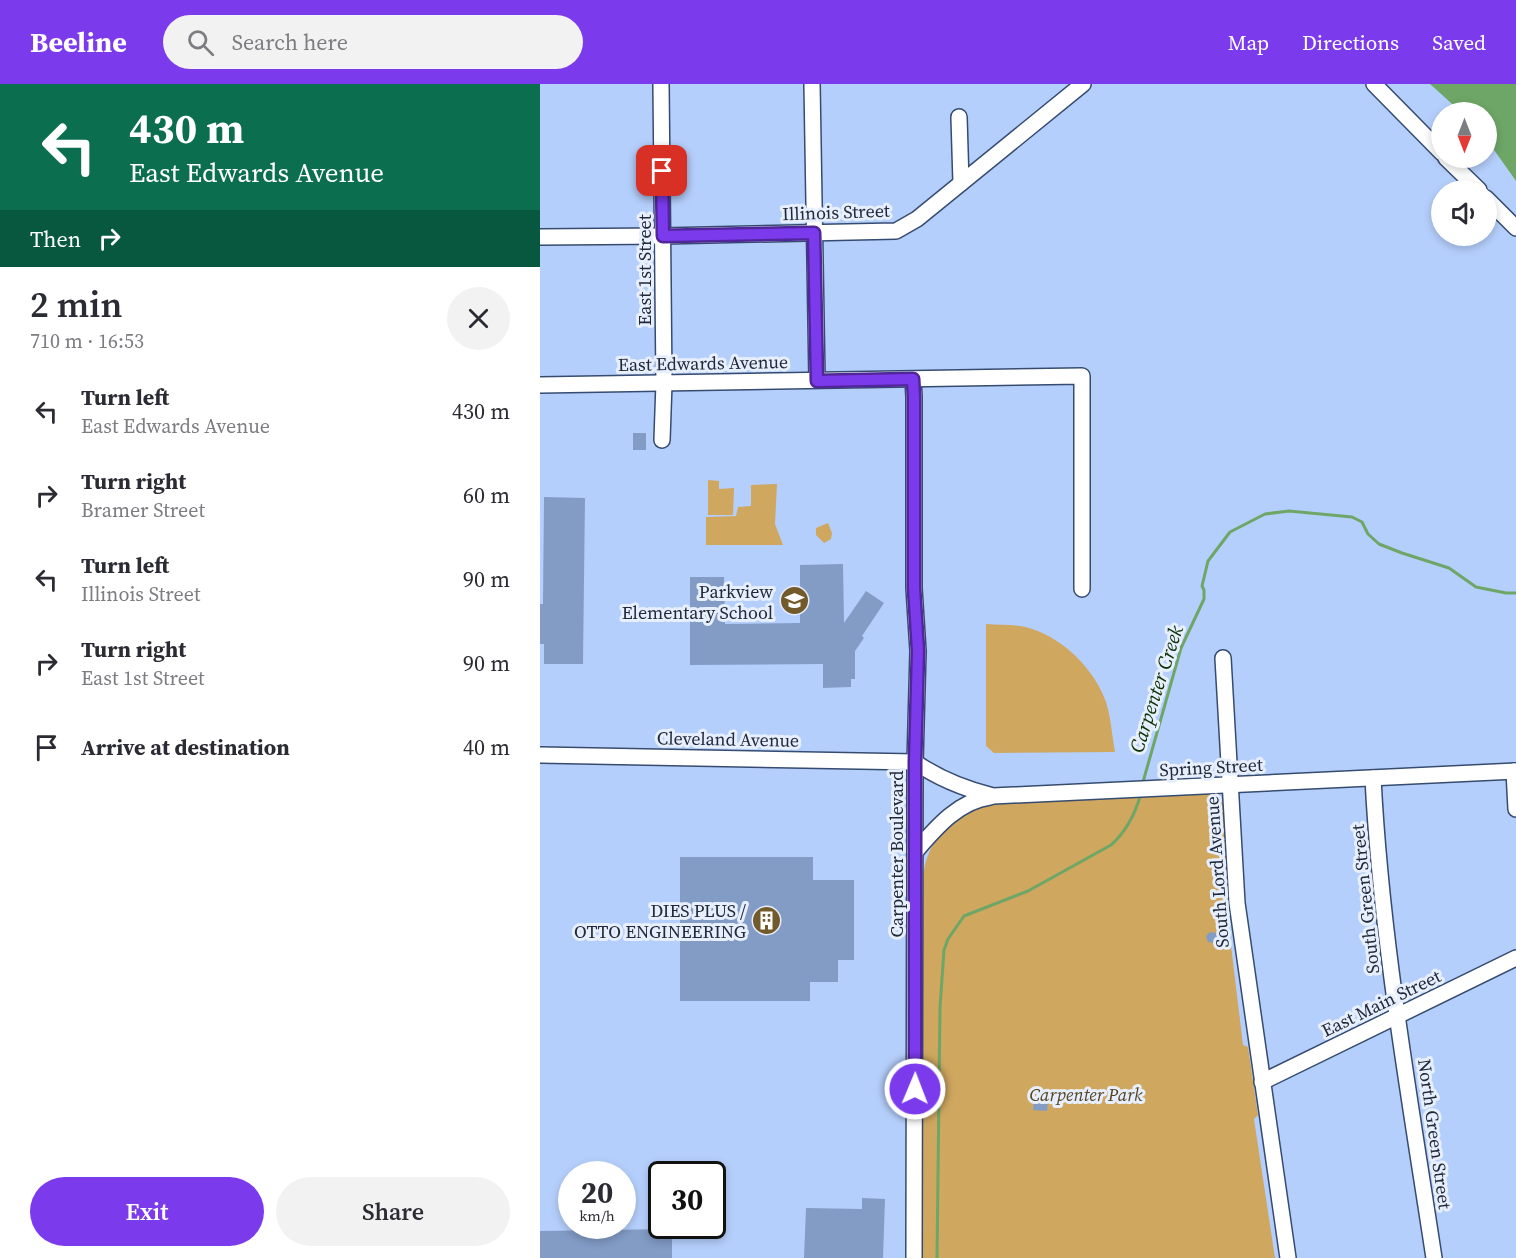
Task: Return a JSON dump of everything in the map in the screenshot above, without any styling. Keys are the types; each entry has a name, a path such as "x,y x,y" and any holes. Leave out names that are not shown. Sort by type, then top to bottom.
{"street":[{"name":"East 1st Street","path":"661,84 664,383 662,440"},
{"path":"812,84 817,381"},
{"name":"Illinois Street","path":"540,237 896,231 917,219 1083,84"},
{"path":"1374,84 1431,142"},
{"path":"959,117 961,183"},
{"path":"1456,168 1469,180"},
{"path":"1497,209 1516,228"},
{"name":"East Edwards Avenue","path":"540,385 1082,376 1082,589"},
{"name":"Carpenter Boulevard","path":"913,379 914,588 918,651 915,762 914,1258"},
{"name":"South Lord Avenue","path":"1223,658 1238,913 1288,1258"},
{"name":"Cleveland Avenue","path":"540,755 915,762"},
{"name":"Spring Street","path":"915,762 956,784 993,796 1515,771"},
{"path":"1515,771 1516,809"},
{"name":"South Green Street","path":"1373,778 1380,875 1398,1016"},
{"path":"915,852 941,824 966,803 993,796"},
{"name":"East Main Street","path":"1262,1082 1516,958"},
{"name":"North Green Street","path":"1398,1016 1434,1258"}],"green space":[{"path":"708,480 719,481 719,489 734,488 733,515 708,515"},
{"path":"777,484 775,524 783,545 706,545 706,517 736,516 738,507 751,506 751,485"},
{"path":"828,523 832,533 831,539 824,543 816,535 816,528"},
{"path":"986,624 1027,627 1056,640 1077,657 1094,678 1106,702 1115,752 994,753 986,746"},
{"name":"Carpenter Park","path":"1210,793 1219,797 1224,806 1230,902 1226,904 1243,1045 1248,1047 1258,1115 1254,1119 1275,1258 921,1258 922,891 925,865 934,844 947,827 965,815 994,804"}],"shaded area":[{"path":"1430,84 1516,84 1516,181 1497,154 1497,102 1450,102"}],"building":[{"path":"633,433 646,433 646,450 633,450"},
{"path":"544,497 585,498 583,664 544,664 544,644 540,644 540,604 543,604"},
{"path":"843,564 844,623 866,591 884,603 855,651 855,679 851,679 851,687 823,688 823,664 690,665 690,577 724,577 725,624 800,623 800,565"},
{"name":"DIES PLUS / OTTO ENGINEERING","path":"680,857 813,857 813,880 854,880 854,960 838,960 838,982 810,982 810,1001 680,1001"},
{"path":"1210,932 1216,933 1218,938 1214,943 1208,942 1206,936"},
{"path":"1034,1100 1048,1101 1047,1111 1033,1110"},
{"path":"862,1198 885,1199 883,1258 804,1258 806,1208 862,1209"},
{"path":"648,1229 648,1239 672,1239 672,1258 540,1258 540,1231 558,1231 558,1239 636,1239 636,1230"}],"waterway":[{"name":"Carpenter Creek","path":"1143,782 1181,648 1204,599 1202,586 1208,561 1230,532 1265,514 1289,511 1352,517 1362,522 1368,534 1379,544 1449,568 1476,587 1516,593"},
{"name":"Carpenter Creek","path":"937,1258 940,1007 944,950 948,939 964,916 1028,891 1111,845 1129,823 1140,797"}],"place":[{"name":"Parkview Elementary School","path":"794,601"},
{"name":"DIES PLUS / OTTO ENGINEERING","path":"767,920"}],"route":[{"path":"662,171 663,236 814,233 817,381 913,379 914,588 918,651 915,762 915,1089"}]}
